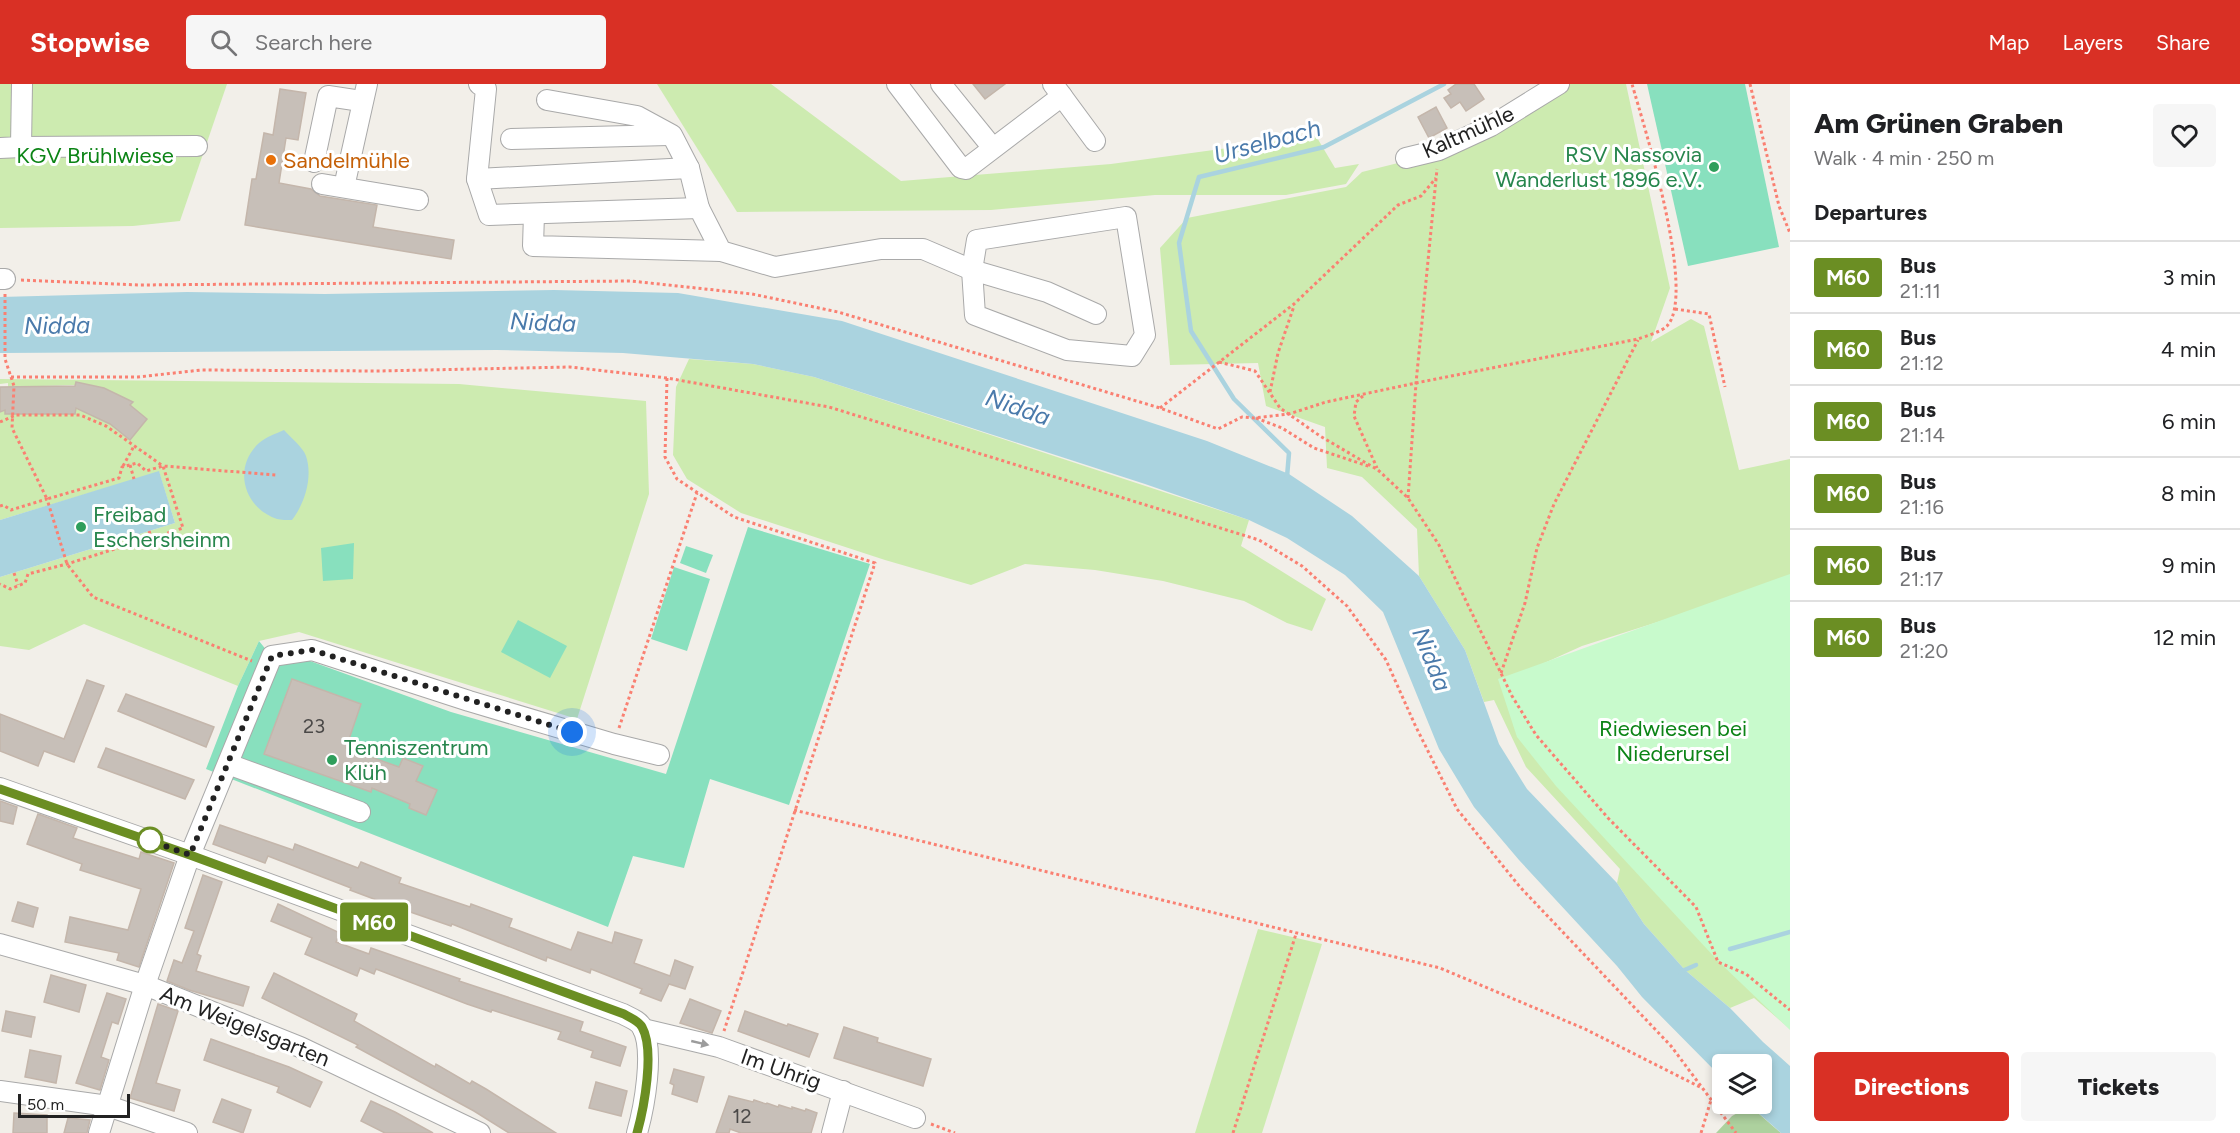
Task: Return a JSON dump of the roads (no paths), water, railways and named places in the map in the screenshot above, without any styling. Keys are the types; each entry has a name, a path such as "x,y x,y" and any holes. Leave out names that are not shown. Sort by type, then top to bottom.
{"street":[{"path":"21,147 22,84"},
{"path":"479,84 486,89 477,179 489,215 699,208"},
{"path":"897,84 961,168 966,169 1058,90 1095,141"},
{"path":"941,84 992,147"},
{"name":"Kaltmühle","path":"1406,158 1439,150 1491,126 1559,84"},
{"path":"314,162 328,96 364,93 344,187"},
{"path":"547,100 637,116 672,135 688,168 699,208 721,251"},
{"path":"511,140 672,135"},
{"path":"0,148 197,146"},
{"path":"477,179 688,168"},
{"path":"322,184 418,200"},
{"path":"534,214 533,246 721,251 775,267 881,249 922,249 972,270 1047,292 1096,314"},
{"path":"1126,217 1145,335 1132,356 1067,350 975,315 972,270 977,240 1126,217"},
{"path":"99,1133 145,985 190,855 272,656 312,650 469,701 659,755"},
{"path":"228,764 360,812"},
{"name":"Im Uhrig","path":"0,789 190,855 624,1014 638,1022 643,1029 719,1047 915,1118"},
{"name":"Am Weigelsgarten","path":"0,944 145,985 300,1047 480,1133"},
{"path":"637,1133 645,1098 647,1075 647,1048 643,1029"},
{"path":"0,1091 108,1106 187,1133"},
{"path":"832,1133 843,1091"}],"water":[{"name":"Nidda","path":"554,290 678,293 842,321 1207,441 1289,474 1352,516 1419,576 1465,650 1499,744 1527,789 1617,883 1644,924 1685,970 1730,1008 1790,1066 1790,1133 1781,1133 1759,1114 1772,1114 1772,1054 1712,1054 1712,1068 1642,997 1617,966 1519,860 1474,807 1439,749 1383,612 1345,575 1287,538 1249,520 814,377 753,364 623,353 497,350 0,353 0,297 187,292 325,294"},
{"path":"284,430 302,449 309,472 301,506 292,520 277,519 256,506 250,497 244,475 251,453 259,443"},
{"name":"Freibad Eschersheinm","path":"159,471 175,523 0,577 0,520"}],"waterway":[{"name":"Urselbach","path":"1287,477 1289,453 1234,399 1191,331 1179,243 1199,177 1324,147 1444,84"},
{"path":"1730,949 1790,932"},
{"path":"1680,972 1696,965"}],"place":[{"name":"Sandelmühle","path":"271,160"},
{"name":"RSV Nassovia Wanderlust 1896 e.V.","path":"1714,167"},
{"name":"Freibad Eschersheinm","path":"81,527"},
{"name":"Tenniszentrum Klüh","path":"332,760"}],"park label":[{"name":"KGV Brühlwiese","path":"95,155"},
{"name":"Riedwiesen bei Niederursel","path":"1673,740"}]}
